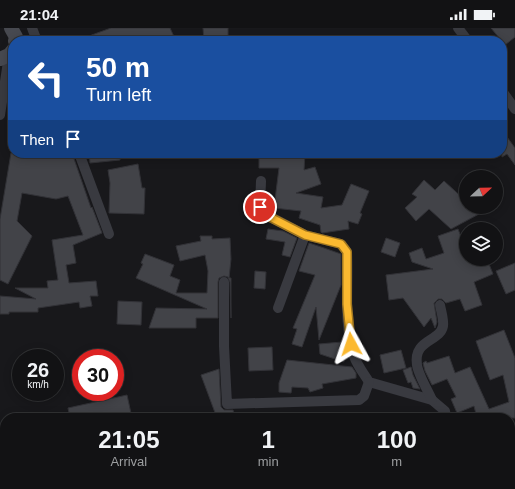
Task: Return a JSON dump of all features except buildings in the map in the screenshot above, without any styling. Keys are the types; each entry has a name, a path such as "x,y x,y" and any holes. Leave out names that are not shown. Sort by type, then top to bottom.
{"street":[{"path":"458,28 464,36"},
{"path":"0,115 8,67"},
{"path":"507,97 515,109"},
{"path":"81,158 109,234"},
{"path":"261,181 260,207 264,214 305,235 341,244 347,252 347,304 351,344 354,357 370,382 432,400 445,411 445,413"},
{"path":"278,308 305,235"},
{"path":"224,282 224,346 227,404 359,400 364,396 370,382"},
{"path":"432,400 417,366 418,353 421,346 439,333 443,326 440,304"}],"route":[{"path":"260,207 264,214 305,235 341,244 347,252 347,304 351,344"}]}
